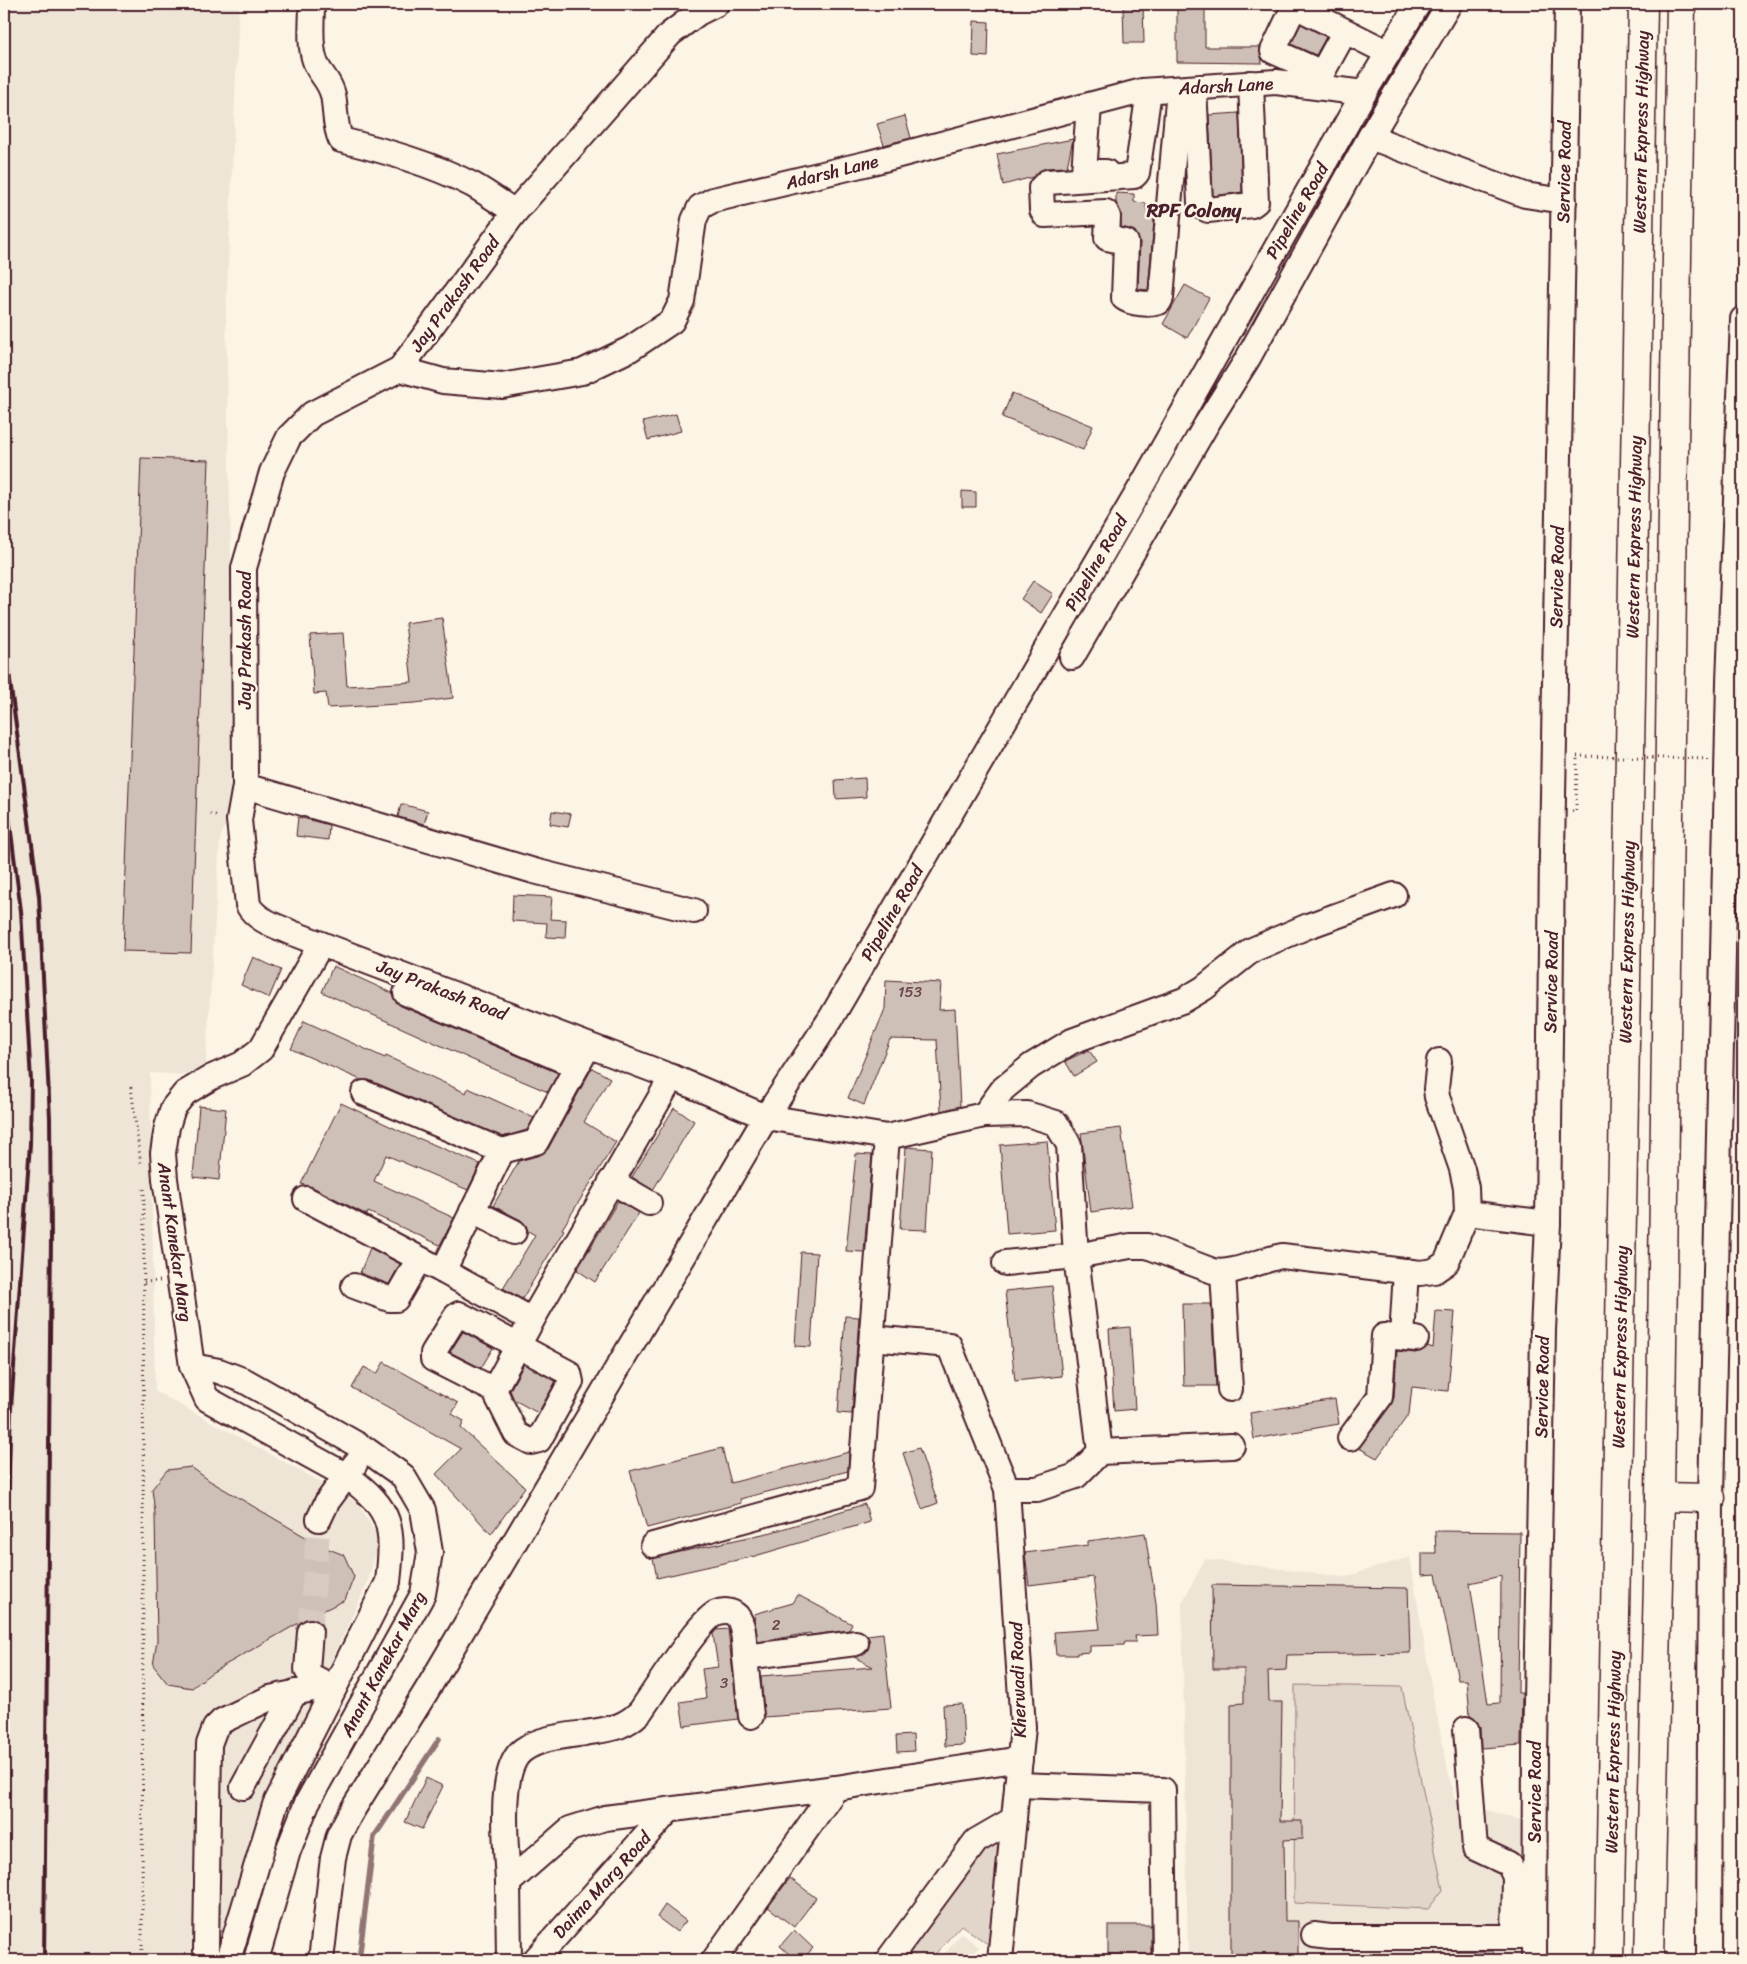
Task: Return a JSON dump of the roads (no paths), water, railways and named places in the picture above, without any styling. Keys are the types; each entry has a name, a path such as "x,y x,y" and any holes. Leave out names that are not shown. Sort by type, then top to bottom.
{"highway":[{"name":"Western Express Highway","path":"1611,1880 1643,4"},
{"path":"1649,1960 1660,1498 1681,4"},
{"path":"1660,1498 1711,1498"},
{"path":"1651,1878 1668,1960"},
{"path":"1590,1960 1611,1880"},
{"path":"1609,1960 1611,1880"}],"street":[{"path":"312,4 312,48 315,63 329,82 333,96 336,130 341,140 389,152 433,168 473,185 515,212"},
{"name":"Jay Prakash Road","path":"716,4 698,13 670,34 515,212 400,369 312,414 289,436 272,472 244,568 244,786 239,820 248,905 251,912 258,917 583,1056 672,1077 766,1117"},
{"name":"Pipeline Road","path":"321,1960 333,1858 339,1835 350,1814 427,1690 766,1117 832,1018 1141,487 1364,93 1418,4"},
{"path":"1072,657 1201,433 1248,358 1370,137 1449,4"},
{"name":"Service Road","path":"1534,1960 1524,1937 1535,1744 1543,1341 1548,1223 1567,4"},
{"path":"1345,31 1322,73 1275,53 1273,48 1292,11 1296,8 1345,31 1389,53"},
{"path":"1276,82 1282,56"},
{"name":"Adarsh Lane","path":"400,369 443,381 502,386 582,372 630,349 672,321 682,301 694,220 700,207 713,200 869,163 1144,92 1276,82 1364,93"},
{"path":"1186,88 1200,202 1202,207 1208,210 1252,205 1256,202 1251,83"},
{"path":"1144,92 1137,172 1134,176 1046,182 1041,188 1041,199 1043,213 1048,216 1106,212 1108,217 1107,238 1126,242 1124,298 1131,302 1154,304 1159,302 1161,298 1186,88"},
{"path":"1089,106 1084,172 1128,172 1144,92"},
{"path":"1370,137 1525,195 1564,201"},
{"path":"1710,1960 1711,1498 1736,685 1743,319"},
{"path":"244,786 534,871 694,911"},
{"path":"984,1115 1003,1089 1031,1066 1072,1041 1184,1000 1204,988 1252,950 1308,926 1394,895"},
{"name":"Anant Kanekar Marg","path":"228,1960 275,1805 330,1687 388,1582 392,1547 387,1517 366,1490 347,1476 206,1399 192,1366 164,1179 163,1153 167,1127 173,1108 184,1093 212,1077 242,1064 260,1049 321,944"},
{"path":"336,963 583,1056 536,1142 502,1151 364,1093"},
{"path":"1004,1263 1076,1256 1130,1246 1147,1246 1223,1273 1266,1259 1282,1256 1420,1273 1434,1271 1446,1263 1467,1213 1466,1188 1462,1169 1436,1089 1439,1061"},
{"path":"494,1390 518,1344 672,1077"},
{"path":"766,1117 887,1137 984,1115 1027,1114 1056,1123 1068,1146 1076,1256 1100,1452"},
{"path":"653,1545 860,1488 887,1137"},
{"path":"443,1271 502,1151"},
{"path":"611,1182 649,1203"},
{"path":"306,1199 532,1320"},
{"path":"472,1211 514,1232"},
{"path":"1467,1213 1548,1223"},
{"path":"354,1286 389,1299 396,1299 419,1259"},
{"path":"1350,1438 1380,1396 1384,1336 1409,1338 1406,1271"},
{"path":"1223,1273 1230,1389"},
{"path":"459,1314 569,1373 571,1378 571,1382 539,1440 531,1442 516,1434 494,1390 433,1359 433,1353 459,1314"},
{"name":"Kherwadi Road","path":"872,1338 948,1345 1007,1489 1023,1727 1000,1960"},
{"name":"Anant Kanekar Marg","path":"192,1366 219,1371 245,1381 365,1449 403,1476 423,1510 430,1552 423,1594 306,1803 288,1851 256,1960"},
{"path":"1007,1489 1036,1489 1076,1476 1100,1452 1232,1446"},
{"path":"319,1518 327,1502 365,1449"},
{"path":"509,1960 505,1792 510,1768 520,1751 534,1744 559,1737 617,1728 630,1722 640,1712 697,1632 714,1614 724,1611 732,1612 737,1616 742,1625 751,1716"},
{"path":"310,1632 307,1670 311,1676 330,1687"},
{"path":"746,1657 856,1643"},
{"path":"208,1960 206,1951 209,1744 214,1728 222,1721 270,1698 330,1687"},
{"path":"243,1787 295,1692"},
{"path":"1314,1936 1524,1937 1515,1877 1509,1864 1475,1848 1466,1729"},
{"path":"508,1884 570,1829 605,1818 836,1788 1020,1759"},
{"path":"1017,1785 1163,1790 1165,1960"},
{"path":"714,1960 836,1788"},
{"name":"Daima Marg Road","path":"535,1960 669,1810"},
{"path":"888,1960 976,1841 1014,1819"}],"waterway":[{"path":"359,1960 374,1837 439,1739"}],"tunnel":[{"path":"310,1632 319,1519"}],"railway":[{"path":"4,610 10,681 39,896 50,1118 51,1238 44,1960"},
{"path":"4,777 21,911 31,1081 30,1144 11,1408 6,1551 6,1960"}],"district":[{"name":"RPF Colony","path":"1194,210"}]}
